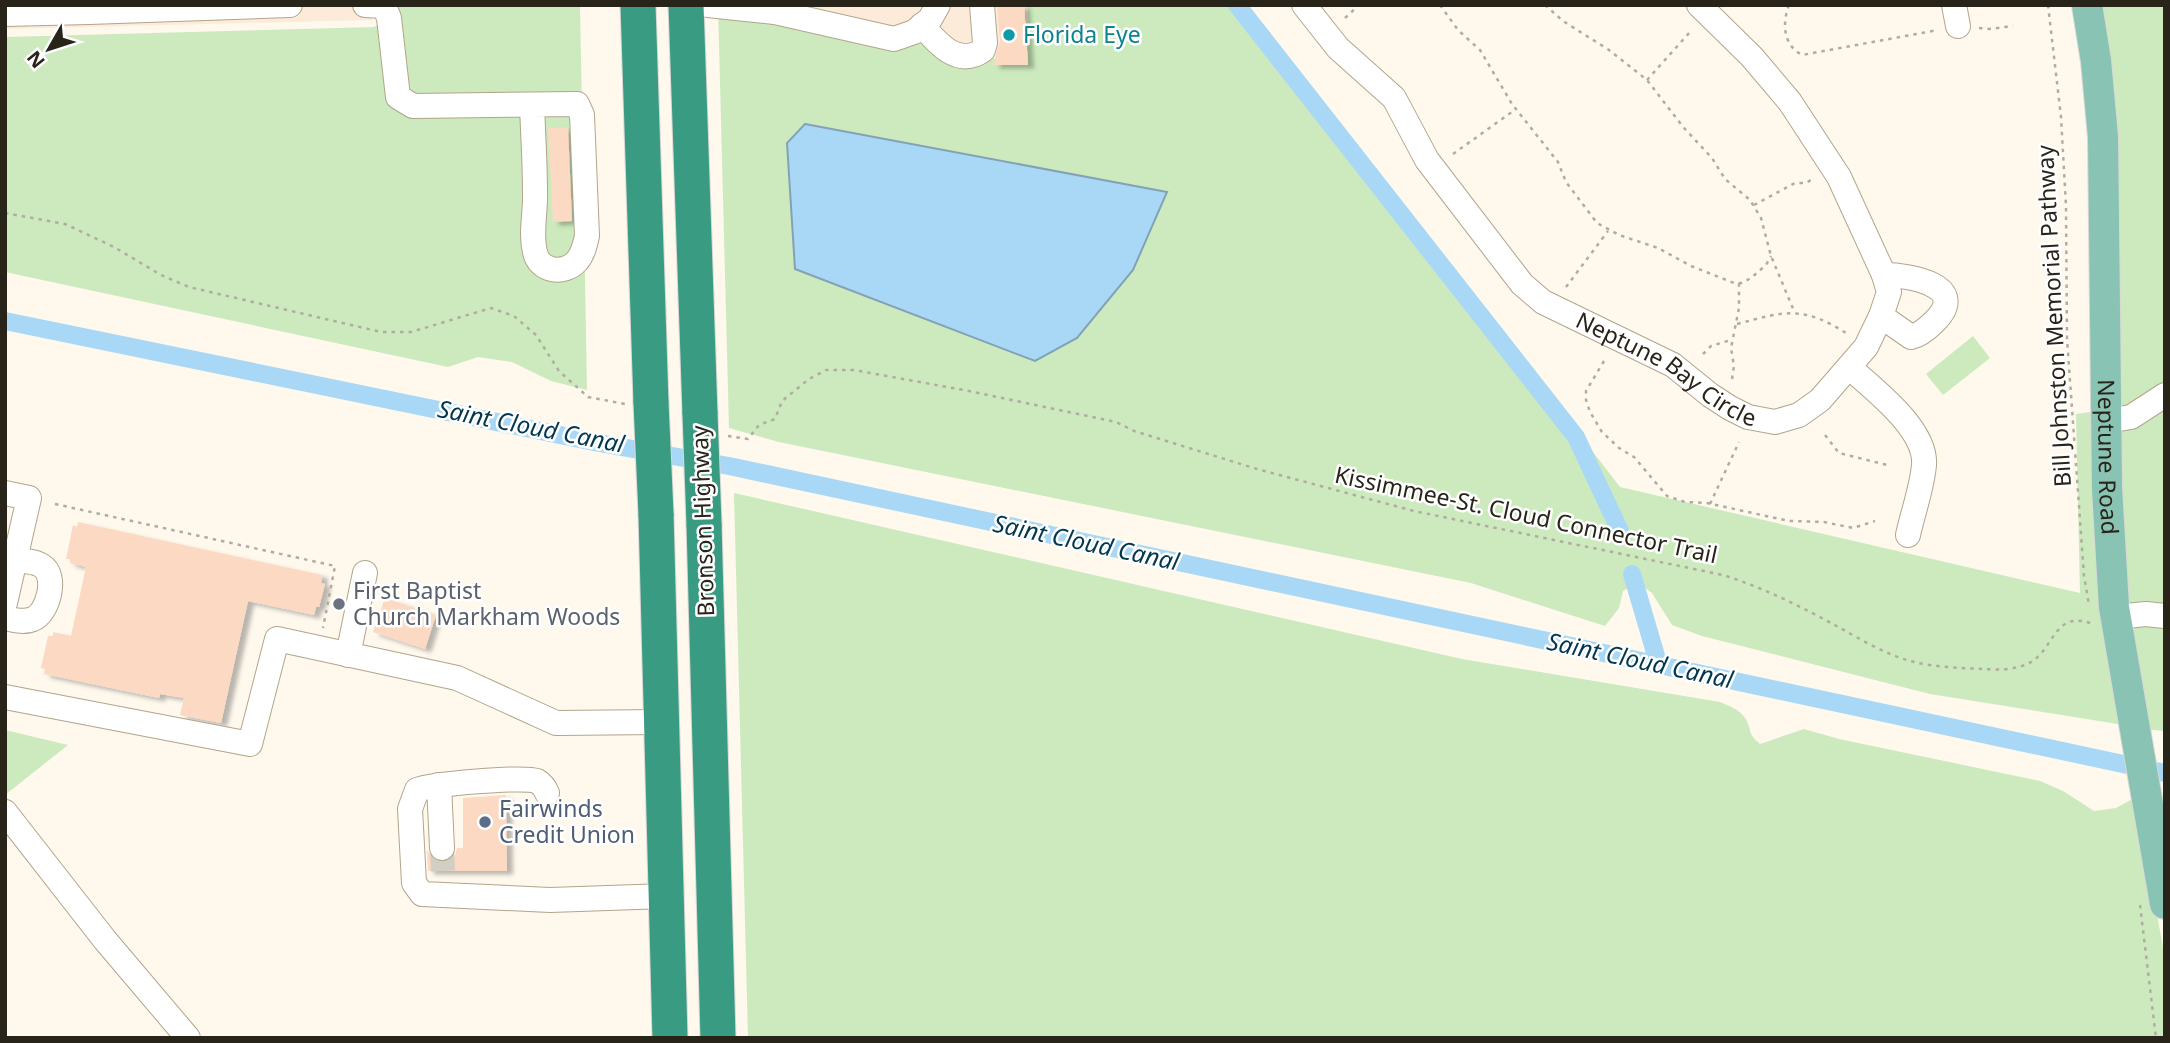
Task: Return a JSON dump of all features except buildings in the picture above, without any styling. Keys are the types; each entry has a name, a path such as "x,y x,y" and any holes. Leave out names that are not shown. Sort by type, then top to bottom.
{"highway":[{"name":"Bronson Highway","path":"638,5 656,514 670,1038"},
{"name":"Bronson Highway","path":"686,5 718,1038"},
{"path":"661,722 672,727 687,743 712,807"}],"main road":[{"name":"Neptune Road","path":"2087,5 2096,61 2103,137 2107,488 2097,617 2134,727 2147,803 2152,899"}],"street":[{"path":"5,14 89,9 290,5"},
{"path":"365,5 384,6 390,18 398,97 413,106 577,104 582,115 587,236 584,250 576,262 562,270 551,270 541,264 535,254 533,225 536,195 532,105"},
{"path":"708,5 816,13 894,38 914,32 937,11 939,5"},
{"path":"922,25 946,51 964,56 974,55 984,50 982,5"},
{"name":"Neptune Bay Circle","path":"1304,5 1338,48 1394,98 1427,160 1522,284 1544,302 1673,365 1730,408 1759,420 1775,422 1800,415 1820,400 1849,367 1866,347 1889,292 1884,275 1833,168 1785,96 1752,57 1699,5"},
{"path":"1881,316 1911,337 1918,335 1944,310 1945,300 1932,283 1920,278 1884,275"},
{"path":"1849,367 1902,415 1915,435 1924,462 1909,535"},
{"path":"2106,421 2131,417 2165,395"},
{"path":"5,493 29,498 5,603"},
{"path":"5,618 25,621 35,619 42,613 51,579 41,565 15,560"},
{"path":"348,655 365,573"},
{"path":"2097,617 2147,614 2165,616"},
{"path":"5,696 250,744 277,639 457,678 556,723 661,722"},
{"path":"547,793 543,786 528,779 439,785 416,790 410,809 414,883 438,877 550,900 666,896"},
{"path":"438,877 439,785"},
{"path":"5,812 105,940 188,1038"}],"path":[{"path":"1345,18 1359,5"},
{"path":"1440,5 1458,30 1480,50 1516,109 1558,162 1566,182 1591,217 1608,230 1658,248 1691,266 1739,283 1759,272 1771,256"},
{"path":"1545,5 1563,21 1599,43 1647,80 1684,128 1712,158 1725,179 1754,205 1761,218 1771,256 1794,311"},
{"path":"1789,5 1784,27 1792,46 1802,55 1934,32 1950,26 1956,16 1989,29 2013,26"},
{"name":"Bill Johnston Memorial Pathway","path":"2048,5 2061,117 2066,206 2067,339 2084,576 2097,617"},
{"path":"1647,80 1690,32"},
{"path":"1453,154 1516,109"},
{"path":"1754,205 1795,183 1806,183 1833,168"},
{"path":"5,213 65,223 114,247 161,275 189,287 382,332 411,332 491,309 514,316 536,335 559,371 588,397"},
{"path":"1566,287 1608,230"},
{"path":"1732,379 1734,366 1731,340 1737,324 1739,283"},
{"path":"1737,324 1794,311 1831,324 1852,337"},
{"path":"1703,355 1711,346 1731,340"},
{"path":"1604,361 1586,391 1590,412 1602,432 1619,448 1634,457 1667,496 1685,502 1710,504 1789,522 1824,522 1853,528 1875,521"},
{"name":"Kissimmee-St. Cloud Connector Trail","path":"748,439 759,425 775,419 782,401 809,379 826,370 854,370 1116,422 1134,431 1257,469 1414,511 1723,575 1761,587 1865,641 1914,662 1986,669 2016,667 2031,662 2059,629 2070,622 2097,617"},
{"path":"1825,435 1839,453 1887,465"},
{"path":"1710,504 1739,442"},
{"path":"55,504 335,566 319,649"},
{"path":"2152,899 2156,1038"}],"shaded area":[{"path":"5,5 372,5 372,20 5,29"},
{"path":"728,5 1028,5 1029,65"}],"green space":[{"path":"379,5 580,5 587,390 551,381 512,362 478,357 448,367 5,272 5,37 374,27 379,24"},
{"path":"718,5 1028,65 1028,5 1248,5 1620,487 2080,593 2076,414 2097,411 2124,725 1930,694 1702,636 1672,625 1652,593 1637,582 1623,591 1619,608 1605,626 1471,583 779,442 729,428"},
{"path":"2096,5 2165,5 2165,731 2143,729 2123,605 2116,486 2122,407 2115,347"},
{"path":"1973,336 1990,358 1943,395 1926,374"},
{"path":"734,493 1462,659 1720,702 1743,715 1751,734 1760,744 1804,729 1839,739 2040,781 2063,791 2094,811 2116,808 2136,797 2165,959 2165,1038 748,1038"},
{"path":"5,730 68,745 5,795"}],"water":[{"path":"805,124 1167,192 1133,270 1077,338 1035,361 795,269 787,143"}],"waterway":[{"path":"1237,5 1576,437 1620,531"},
{"name":"Saint Cloud Canal","path":"5,321 599,443 729,466 2165,773"},
{"path":"1632,574 1659,666"}],"tunnel":[{"path":"442,848 443,871"}],"place":[{"name":"Florida Eye","path":"1009,35"},
{"name":"First Baptist Church Markham Woods","path":"339,604"},
{"name":"Fairwinds Credit Union","path":"485,822"}]}
